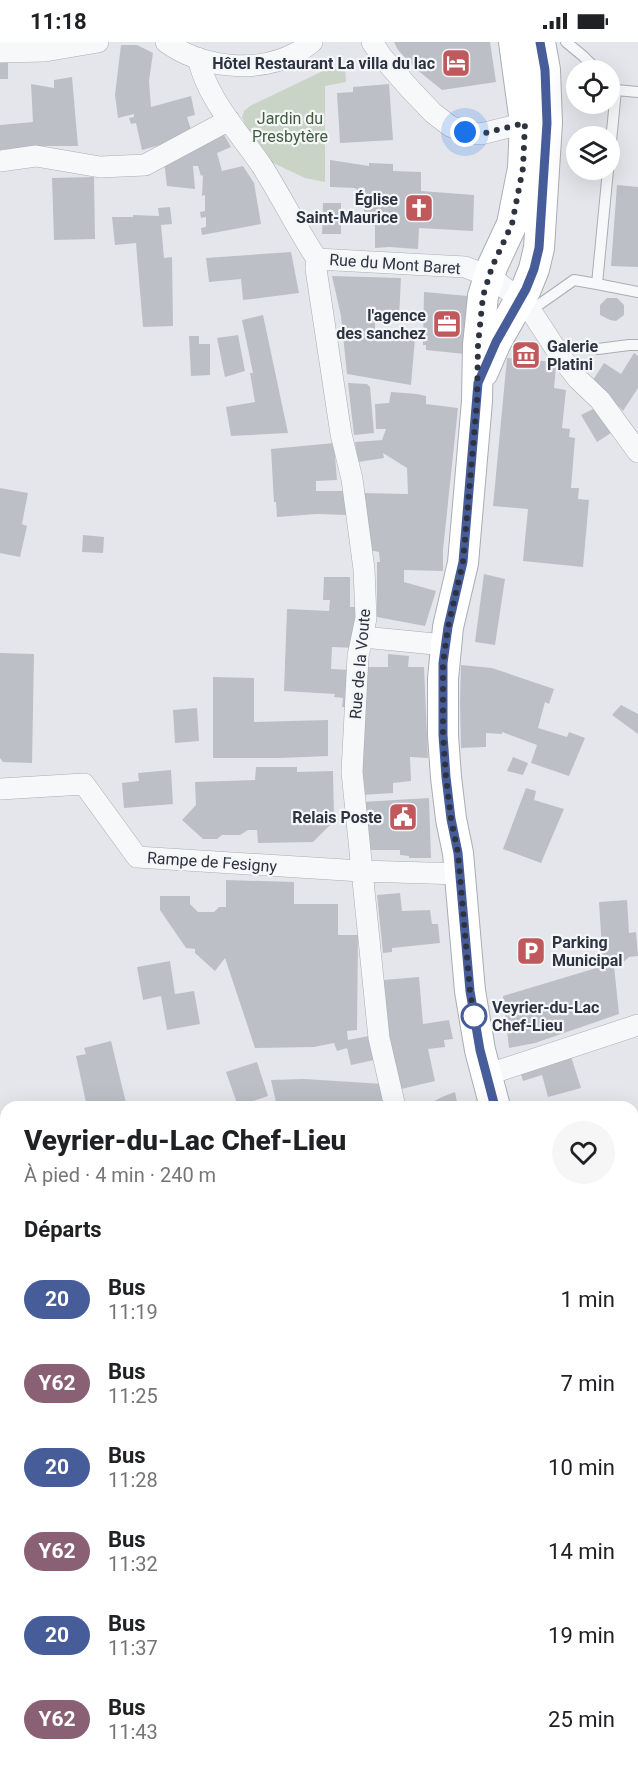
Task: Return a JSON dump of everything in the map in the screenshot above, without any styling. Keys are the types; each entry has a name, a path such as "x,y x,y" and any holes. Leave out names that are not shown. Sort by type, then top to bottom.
{"main road":[{"path":"493,1101 475,1026 470,991 461,874 451,819 443,735 443,679 445,645 463,562 483,296 489,276 512,224 523,168 525,123 514,42"},
{"path":"478,383 504,329 526,305 539,248 547,123 545,70 540,42"}],"street":[{"path":"0,52 45,51 98,42"},
{"path":"166,42 198,58 220,64 245,66 273,63 297,53 312,42"},
{"path":"372,42 411,90 450,126 465,132 481,134 525,123"},
{"name":"Rue du Mont Baret","path":"198,58 201,73 229,120 262,167 317,259 465,267 489,276 526,305"},
{"path":"0,161 36,156 100,167 145,165 229,120"},
{"name":"Rue de la Voute","path":"317,259 316,270 341,434 352,479 362,557 366,618 358,656 352,772 380,1038 394,1101"},
{"path":"526,305 561,357 578,379 600,400 638,452"},
{"path":"363,637 445,645"},
{"name":"Rampe de Fesigny","path":"0,789 84,784 137,857 361,871 461,874"},
{"path":"486,1075 638,1025"}],"lane":[{"path":"566,42 587,60"},
{"path":"620,88 638,92"},
{"path":"597,284 607,180"},
{"path":"526,305 574,280 638,292"},
{"path":"598,349 638,345"}],"green space":[{"name":"Jardin du Presbytère","path":"345,68 346,82 325,86 325,182 305,178 271,162 245,124 242,117 244,111 325,70"}],"building":[{"path":"394,42 490,42 496,82 442,90 416,69 398,50"},
{"path":"121,45 137,45 153,53 149,81 151,107 191,96 195,115 187,117 193,136 142,150 136,123 131,124 129,118 134,117 134,114 118,118 115,95"},
{"path":"8,60 8,79 0,79 0,61"},
{"path":"72,77 78,146 37,146 0,150 0,125 33,122 31,84 54,88 54,80"},
{"path":"389,84 393,140 340,143 337,93 353,92 353,87"},
{"path":"223,133 231,147 217,153 222,171 243,166 254,183 261,224 202,235 201,228 206,227 206,217 201,218 200,212 205,211 205,195 202,196 203,175 201,176 198,166 193,166 195,189 167,186 164,161"},
{"name":"Église Saint-Maurice","path":"330,160 369,166 369,163 393,164 393,171 421,172 421,191 474,195 473,231 419,228 418,249 375,248 375,226 364,216 366,196 355,188 330,187"},
{"path":"94,177 95,239 54,240 52,178"},
{"path":"617,185 638,187 638,267 611,266"},
{"path":"323,203 341,203 341,234 322,234"},
{"path":"170,207 172,224 161,225 164,258 172,257 173,326 143,327 136,243 115,245 112,217 159,216 158,208"},
{"path":"291,252 299,293 243,300 241,279 209,282 206,258"},
{"path":"332,276 401,278 399,318 375,319 375,337 415,338 411,385 347,374 341,316"},
{"path":"424,292 468,296 467,301 471,302 470,307 466,308 465,354 426,350 426,345 423,345"},
{"path":"607,298 617,298 624,305 624,315 616,321 600,315 600,305"},
{"path":"263,315 288,433 231,436 226,407 255,402 250,373 253,373 242,320"},
{"path":"238,335 245,371 225,377 217,338"},
{"path":"189,336 199,336 199,344 210,344 210,375 191,376"},
{"path":"634,353 638,356 638,388 623,411 593,380 604,363 621,374"},
{"path":"507,358 554,362 556,366 554,388 566,390 562,428 570,429 569,437 575,438 571,488 579,488 578,499 589,500 583,567 523,561 528,509 493,506"},
{"path":"348,383 367,384 370,387 374,433 354,435"},
{"path":"391,392 426,396 426,404 458,408 443,550 443,571 404,570 404,582 436,591 425,626 377,617 379,552 369,550 361,493 408,494 407,468 383,453 384,458 358,462 355,442 382,440 386,429 376,429 375,404 389,403"},
{"path":"599,406 614,431 597,442 581,415"},
{"path":"334,443 337,480 316,481 316,491 348,491 348,515 317,514 277,517 271,449"},
{"path":"0,488 28,493 22,524 27,526 20,557 0,553"},
{"path":"83,535 104,537 103,553 82,552"},
{"path":"484,574 505,579 495,645 475,642"},
{"path":"324,577 350,577 350,607 359,607 356,648 332,647 331,669 352,670 349,707 342,707 343,698 334,697 335,694 284,691 287,609 329,611 330,600 323,600"},
{"path":"0,653 34,654 32,763 3,762 0,758"},
{"path":"388,654 409,656 408,667 424,667 428,758 410,757 411,781 393,783 393,793 361,795 364,667 388,667"},
{"path":"461,665 492,668 554,689 549,704 545,702 538,728 567,737 569,732 585,738 569,776 531,763 537,745 502,732 502,734 486,733 486,747 461,748"},
{"path":"213,677 254,678 254,722 328,720 328,756 213,758"},
{"path":"621,705 638,714 638,734 612,715"},
{"path":"197,708 199,741 175,743 173,710"},
{"path":"513,757 528,763 523,775 507,771"},
{"path":"256,767 297,767 297,772 333,771 334,821 313,842 258,843 257,830 248,830 240,835 222,835 217,839 203,839 182,820 196,805 195,782 255,780"},
{"path":"171,770 173,804 124,808 122,783 139,781 138,773"},
{"path":"526,788 536,791 534,800 564,809 541,863 503,849"},
{"path":"429,798 431,858 409,858 409,856 400,855 400,850 370,850 362,802"},
{"path":"226,880 294,882 294,904 338,904 338,935 358,935 357,1030 347,1031 348,1040 374,1035 379,1059 351,1065 347,1048 337,1051 334,1043 314,1047 255,1048 225,958 215,971 195,953 195,949 186,948 160,910 160,896 190,896 190,904 198,912 214,912 219,907 226,907"},
{"path":"400,893 402,911 430,910 432,924 438,924 440,943 392,948 392,952 383,953 377,895"},
{"path":"627,900 629,933 636,932 638,956 629,957 619,966 614,966 619,1014 535,1043 509,1048 503,996 603,966 599,902"},
{"path":"170,961 175,994 194,991 200,1024 167,1030 161,996 143,1000 137,967"},
{"path":"419,977 423,1024 449,1020 453,1039 444,1040 445,1047 428,1049 435,1081 397,1090 387,1037 383,980"},
{"path":"111,1041 126,1101 86,1101 76,1056 86,1054 84,1048"},
{"path":"569,1050 581,1088 548,1097 542,1075 523,1081 520,1071"},
{"path":"257,1062 268,1096 253,1101 236,1101 226,1072"},
{"path":"304,1079 384,1084 384,1101 276,1101 271,1080"},
{"path":"455,1092 457,1101 434,1101"}],"bus line":[{"name":"20","path":"493,1101 480,1050 470,991 458,853 446,777 443,735 443,663 448,627 463,562 478,383 496,342 526,289 539,248 547,123 545,70 540,42"}],"place":[{"name":"Hôtel Restaurant La villa du lac","path":"456,63"},
{"name":"Église Saint-Maurice","path":"419,208"},
{"name":"l'agence des sanchez","path":"447,324"},
{"name":"Galerie Platini","path":"526,355"},
{"name":"Relais Poste","path":"403,817"},
{"name":"Parking Municipal","path":"531,951"},
{"name":"Veyrier-du-Lac Chef-Lieu","path":"474,1016"}],"route":[{"path":"465,132 481,134 525,123 523,168 512,224 492,267 483,296 478,345 477,401 463,562 448,627 443,663 443,735 446,777 458,853 474,1016"}]}
